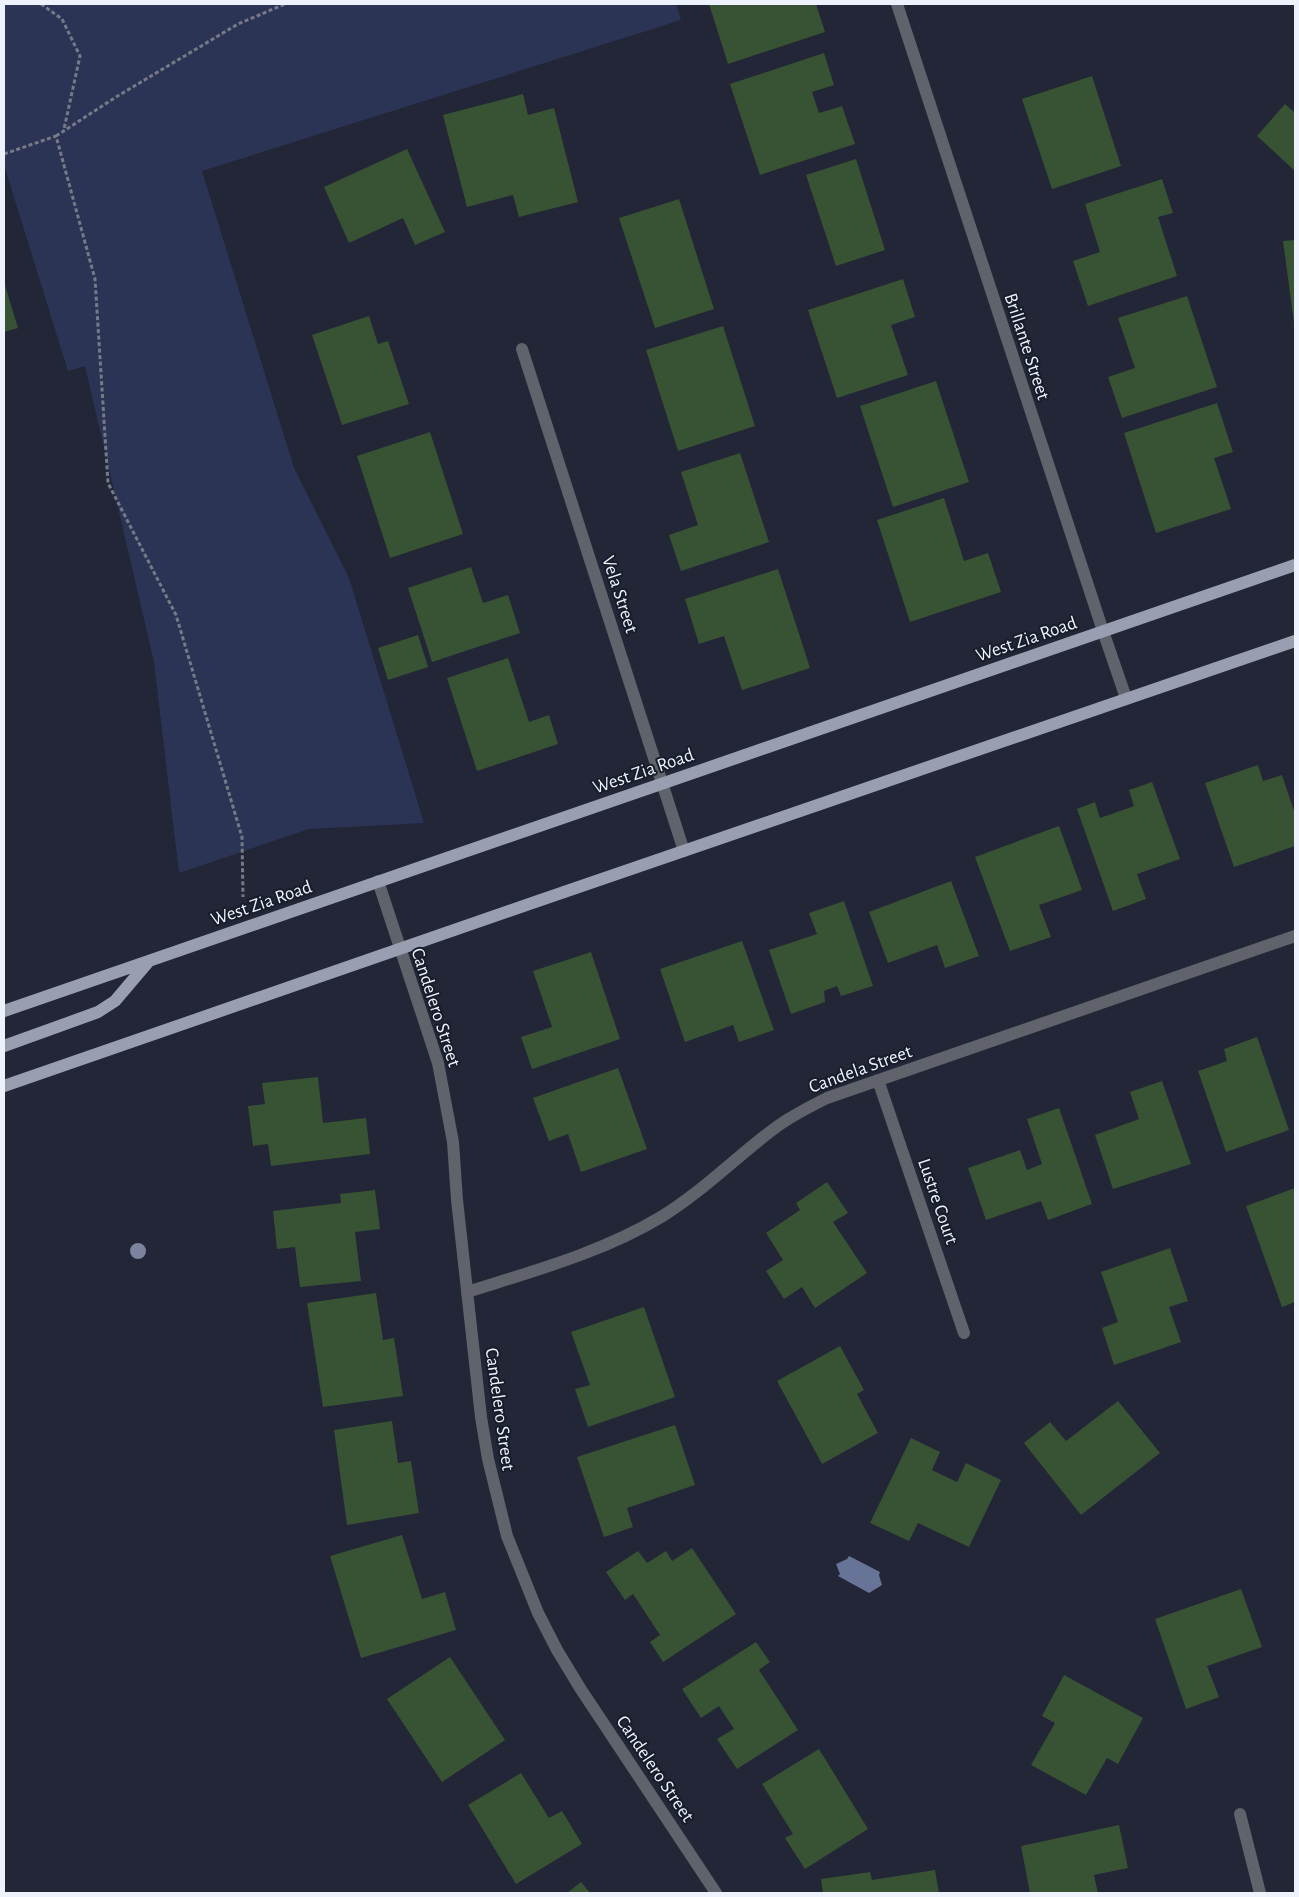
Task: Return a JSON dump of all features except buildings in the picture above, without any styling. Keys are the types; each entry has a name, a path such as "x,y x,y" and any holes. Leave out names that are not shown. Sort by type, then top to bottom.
{"main road":[{"name":"West Zia Road","path":"4,1010 1295,565"},
{"path":"4,1086 1295,641"},
{"path":"4,1046 98,1012 115,1001 151,960"}],"street":[{"name":"Brillante Street","path":"897,4 1102,631 1126,698"},
{"name":"Vela Street","path":"522,349 684,851"},
{"name":"Candelero Street","path":"378,881 438,1063 453,1142 481,1417 488,1458 507,1536 522,1575 557,1650 580,1688 716,1893"},
{"name":"Candela Street","path":"467,1292 586,1253 630,1234 687,1199 776,1127 800,1111 827,1098 1295,936"},
{"name":"Lustre Court","path":"878,1080 964,1333"},
{"path":"1240,1814 1260,1893"}],"path":[{"path":"41,4 62,20 80,56 64,130"},
{"path":"4,154 56,136 116,96 238,24 285,4"},
{"path":"56,136 94,279 108,484 176,615 242,837 243,897"}],"shaded area":[{"path":"4,4 676,4 681,20 202,171 294,468 349,578 424,823 309,829 179,873 154,662 85,366 68,371 4,165"},
{"path":"849,1556 880,1572 882,1585 869,1593 838,1576 840,1574 836,1564 847,1559"}]}
